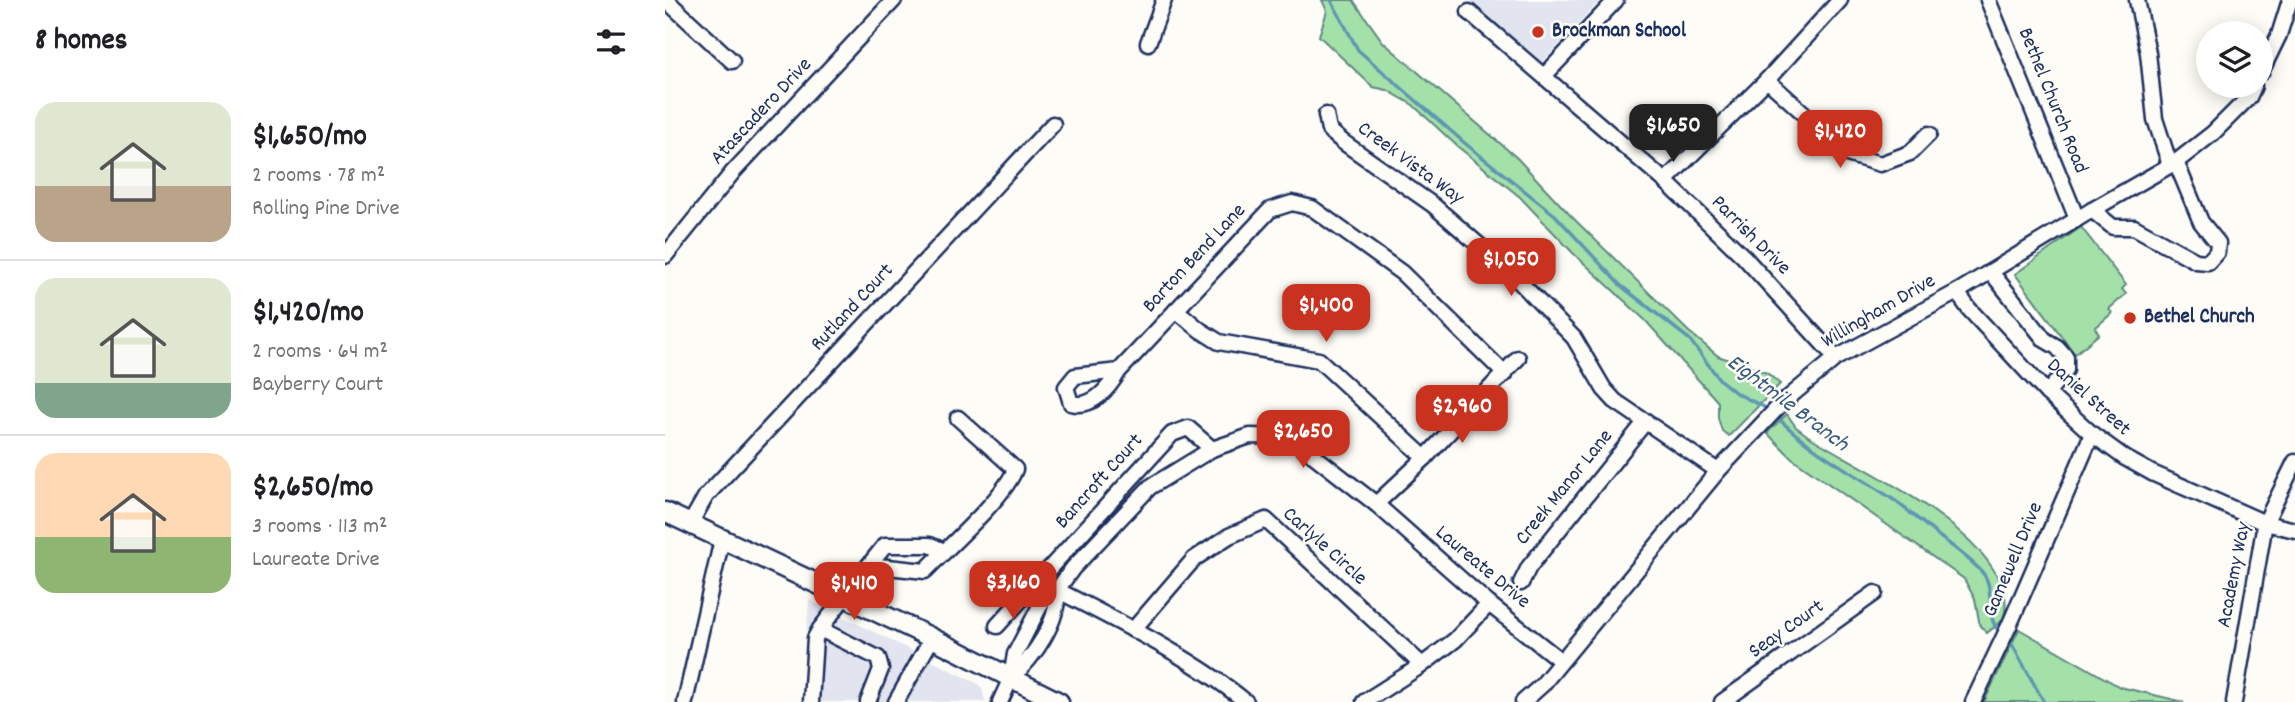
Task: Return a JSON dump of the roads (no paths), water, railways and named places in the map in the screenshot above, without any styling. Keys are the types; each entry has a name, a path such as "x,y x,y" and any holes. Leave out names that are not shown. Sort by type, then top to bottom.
{"main road":[{"path":"665,512 932,638 1059,702"}],"street":[{"path":"666,0 731,61"},
{"name":"Atascadero Drive","path":"665,256 733,172 894,0"},
{"path":"1148,43 1164,0"},
{"path":"1545,75 1616,0"},
{"path":"1665,181 1767,80 1840,0"},
{"name":"Bethel Church Road","path":"1988,0 2077,219"},
{"path":"2092,210 2113,227 2134,228 2196,261 2208,262 2217,252 2218,243 2201,222 2155,119 2148,53 2137,0"},
{"path":"2273,47 2290,0"},
{"name":"Parrish Drive","path":"1469,12 1665,181 1744,257 1836,358"},
{"path":"1767,80 1850,155 1880,164 1910,153 1929,134"},
{"name":"Willingham Drive","path":"1523,702 1542,685 1718,471 1782,402 1836,358 1957,292 2173,164 2213,133 2248,98"},
{"name":"Creek Vista Way","path":"1326,115 1329,130 1343,142 1433,205 1512,274 1574,338 1604,389 1615,401 1718,471"},
{"name":"Rutland Court","path":"690,524 706,496 1053,124"},
{"name":"Barton Bend Lane","path":"1119,371 1270,210 1292,203 1312,208 1402,272 1505,374"},
{"path":"1991,272 2045,340 2057,347 2066,357 2066,370 2047,393"},
{"name":"Daniel Street","path":"1957,292 1969,309 2047,393 2092,434 2125,458 2152,473 2265,523 2295,530"},
{"path":"1175,310 1219,342 1319,360 1425,458"},
{"path":"1376,505 1425,458 1518,358"},
{"path":"869,565 925,571 1012,477 1015,469 958,418"},
{"name":"Creek Manor Lane","path":"1521,583 1529,567 1646,421"},
{"name":"Bancroft Court","path":"996,626 1172,434 1188,428 1212,449"},
{"name":"Gamewell Drive","path":"1973,702 2001,645 2092,434"},
{"name":"Laureate Drive","path":"1000,702 1011,678 1031,661 1059,606 1057,590 1073,568 1150,487 1212,449 1250,436 1290,438 1376,505 1489,604 1561,662"},
{"name":"Academy Way","path":"2234,702 2265,523 2295,462"},
{"name":"Carlyle Circle","path":"1133,630 1194,559 1229,536 1266,520 1422,665"},
{"path":"685,702 722,539"},
{"path":"811,702 815,638 885,545 930,545 944,551"},
{"path":"1057,590 1133,630 1229,688 1246,702"},
{"name":"Seay Court","path":"1722,702 1875,593"},
{"path":"1364,702 1455,640 1489,604"},
{"path":"820,629 878,658 881,668 868,702"},
{"path":"896,702 932,638"}],"waterway":[{"name":"Eightmile Branch","path":"1331,0 1358,50 1467,145 1555,215 1620,285 1689,339 1720,380 1736,393 1770,410"},
{"name":"Eightmile Branch","path":"1775,415 1817,450 1894,500 1977,567 1989,586 1992,618 2000,632"},
{"name":"Eightmile Branch","path":"2009,639 2044,702"}],"place":[{"name":"Brockman School","path":"1538,32"},
{"name":"Bethel Church","path":"2130,318"}]}
